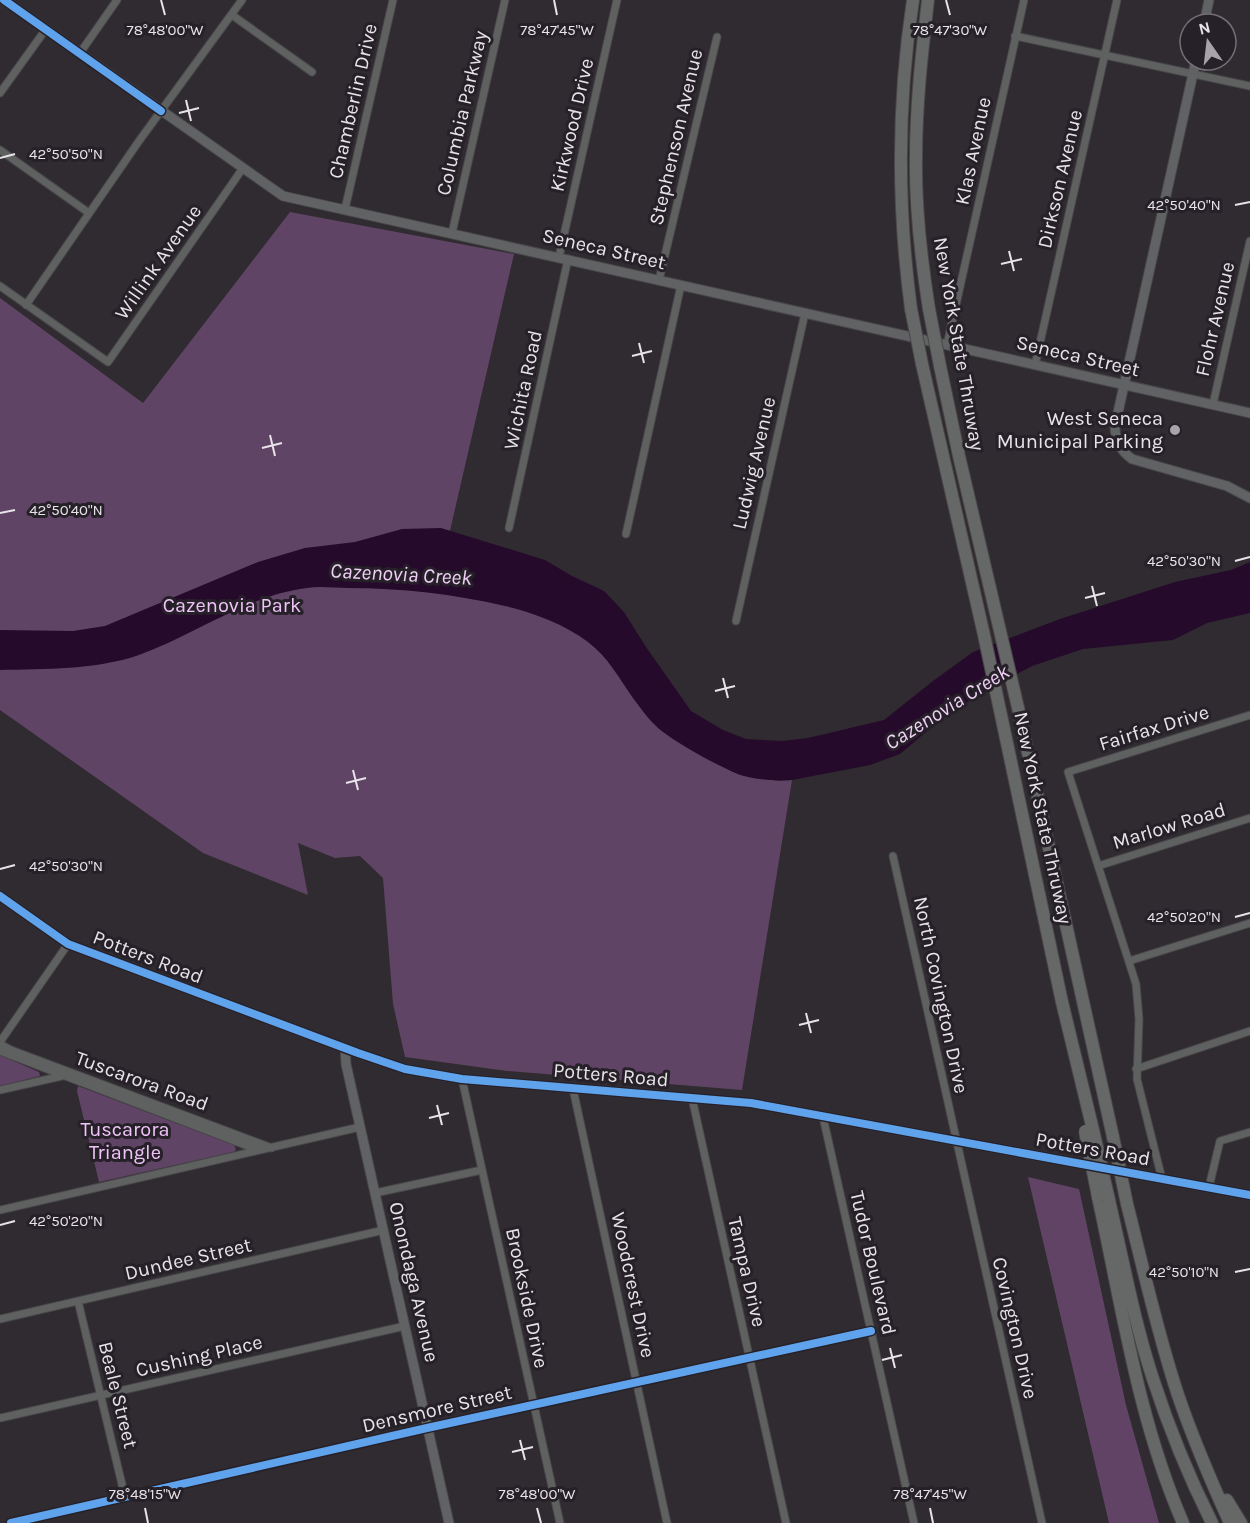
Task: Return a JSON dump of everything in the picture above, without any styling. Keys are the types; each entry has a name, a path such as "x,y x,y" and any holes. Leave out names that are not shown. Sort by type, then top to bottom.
{"highway":[{"name":"New York State Thruway","path":"913,0 906,47 900,121 903,249 911,309 984,635 1062,1002 1063,1034 1104,1199"},
{"name":"New York State Thruway","path":"928,0 921,66 916,157 920,251 940,366 1020,712 1127,1203 1159,1330 1178,1394 1199,1453 1230,1523"},
{"path":"1104,1199 1147,1416 1161,1468 1183,1523"},
{"path":"1104,1199 1152,1377 1180,1453 1212,1523"},
{"path":"1199,1453 1240,1523"}],"main road":[{"name":"Seneca Street","path":"4,0 283,196 1250,413"},
{"path":"1193,73 1123,385 1115,434 1121,449 1138,462 1227,486 1250,498"},
{"name":"Potters Road","path":"0,896 68,944 405,1069 462,1079 751,1103 1250,1195"},
{"name":"Onondaga Avenue","path":"345,1048 346,1064 449,1523"}],"street":[{"path":"80,53 117,0"},
{"path":"0,286 26,304 242,0"},
{"name":"Chamberlin Drive","path":"345,209 393,0"},
{"name":"Columbia Parkway","path":"452,233 505,0"},
{"name":"Kirkwood Drive","path":"564,258 617,0"},
{"name":"Klas Avenue","path":"947,345 1023,0"},
{"name":"Dirkson Avenue","path":"1035,365 1117,0"},
{"path":"232,15 312,72"},
{"path":"0,93 45,29"},
{"path":"1016,36 1105,53 1250,86"},
{"name":"Stephenson Avenue","path":"659,280 717,37"},
{"path":"0,150 89,213"},
{"name":"Willink Avenue","path":"26,304 108,362 243,168"},
{"name":"Flohr Avenue","path":"1213,404 1250,241"},
{"name":"Wichita Road","path":"510,528 564,258"},
{"path":"626,534 681,285"},
{"name":"Ludwig Avenue","path":"736,621 805,313"},
{"name":"Fairfax Drive","path":"1098,866 1068,772 1250,716"},
{"name":"Marlow Road","path":"1098,866 1250,818"},
{"name":"North Covington Drive","path":"893,856 956,1141"},
{"path":"1098,866 1129,961 1139,1000 1136,1069 1138,1086 1162,1179"},
{"path":"1129,961 1250,923"},
{"path":"0,1043 68,944"},
{"path":"1136,1069 1250,1030"},
{"name":"Tuscarora Road","path":"0,1043 11,1050 272,1148"},
{"name":"Tuscarora Road","path":"0,1051 259,1151"},
{"path":"0,1090 74,1074"},
{"name":"Brookside Drive","path":"462,1079 560,1523"},
{"name":"Woodcrest Drive","path":"573,1089 667,1523"},
{"name":"Tampa Drive","path":"692,1098 786,1523"},
{"name":"Tudor Boulevard","path":"823,1117 914,1523"},
{"path":"0,1210 360,1127"},
{"path":"1209,1187 1220,1141 1250,1132"},
{"name":"Covington Drive","path":"956,1141 1042,1523"},
{"path":"375,1193 482,1170"},
{"name":"Dundee Street","path":"0,1319 384,1230"},
{"name":"Beale Street","path":"78,1301 125,1497"},
{"name":"Cushing Place","path":"0,1418 405,1326"},
{"name":"Densmore Street","path":"11,1523 534,1404 872,1331"}],"green space":[{"name":"Cazenovia Park","path":"290,212 514,254 446,548 599,642 703,755 740,775 779,781 792,780 742,1090 507,1071 405,1057 393,1004 383,878 360,856 335,858 298,843 308,895 203,853 0,710 0,298 143,403"},
{"name":"Tuscarora Triangle","path":"0,1055 39,1072 40,1076 0,1086"},
{"name":"Tuscarora Triangle","path":"78,1086 234,1145 236,1149 234,1152 99,1182 77,1091"}],"shaded area":[{"path":"1028,1177 1079,1189 1126,1405 1159,1523 1109,1523"}],"water":[{"name":"Cazenovia Creek","path":"441,528 545,560 604,591 624,612 691,711 723,730 746,739 782,741 808,738 884,720 973,652 1060,619 1175,582 1231,570 1250,562 1250,613 1207,623 1173,640 1083,649 1032,666 946,715 900,754 870,765 792,780 765,780 738,774 699,755 670,737 647,716 602,654 569,630 516,609 427,592 322,587 285,592 242,607 160,647 122,660 70,668 0,670 0,630 73,631 105,626 258,562 305,548 355,542 402,529"}],"cycle path":[{"path":"4,0 161,111"},
{"path":"0,896 68,944 405,1069 462,1079 751,1103 1250,1195"},
{"path":"11,1523 427,1428 871,1331"}],"place":[{"name":"West Seneca Municipal Parking","path":"1175,430"}]}
